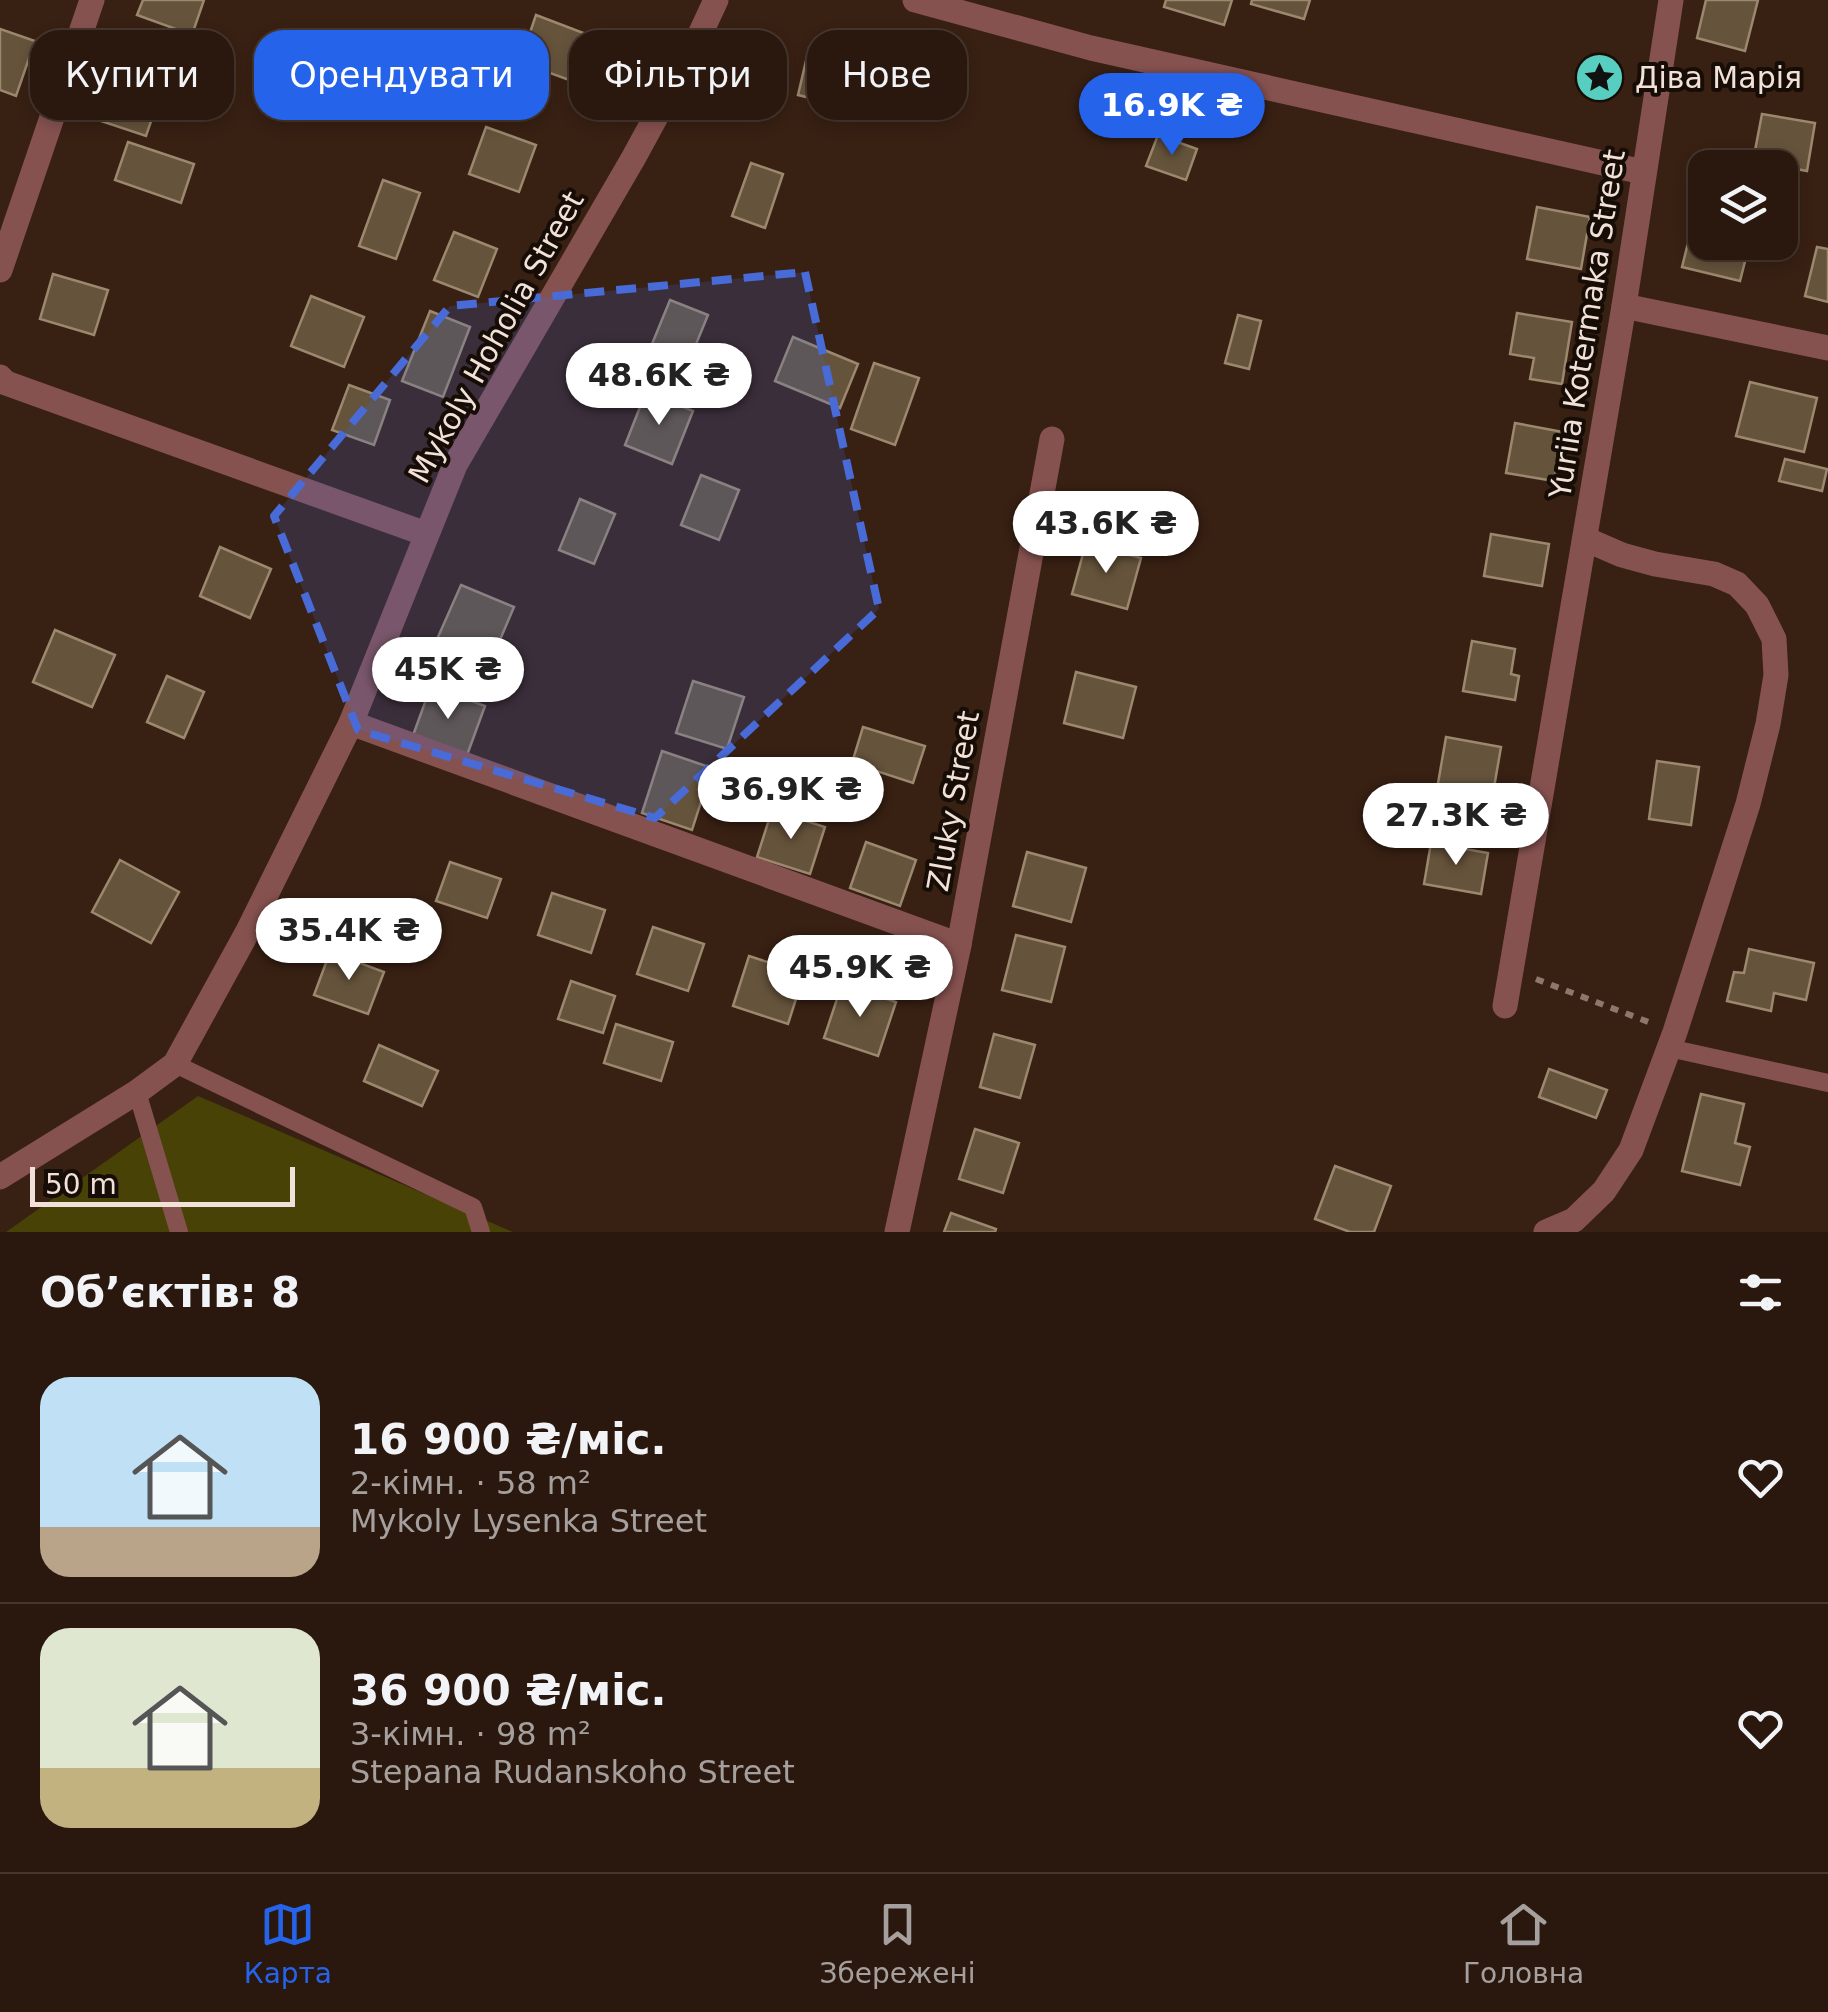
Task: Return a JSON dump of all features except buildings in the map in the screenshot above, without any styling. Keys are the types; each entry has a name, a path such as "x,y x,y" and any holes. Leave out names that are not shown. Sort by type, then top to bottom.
{"street":[{"path":"0,270 92,0"},
{"name":"Mykoly Hoholia Street","path":"0,1177 175,1064 248,930 351,722 455,465 634,157 716,0"},
{"path":"915,0 1091,48 1644,172"},
{"name":"Yuriia Kotermaka Street","path":"1505,1006 1624,306 1670,0"},
{"path":"1624,306 1828,348"},
{"path":"0,377 6,383 426,534"},
{"name":"Zluky Street","path":"897,1232 959,945 1052,439"},
{"name":"Yuriia Kotermaka Street","path":"1546,1232 1574,1220 1604,1190 1631,1150 1672,1040 1748,804 1776,675 1774,639 1756,605 1738,584 1714,574 1639,560 1585,539"},
{"path":"351,722 959,945"}],"lane":[{"path":"1672,1040 1828,1083"},
{"path":"175,1064 473,1207 481,1232"},
{"path":"137,1092 180,1232"}],"path":[{"path":"1510,969 1672,1040"}],"highlighted area":[{"path":"805,272 879,609 655,818 358,730 274,516 450,306"}],"shaded area":[{"path":"198,1096 513,1232 6,1232"}],"place":[{"name":"Діва Марія","path":"1600,77"}]}
